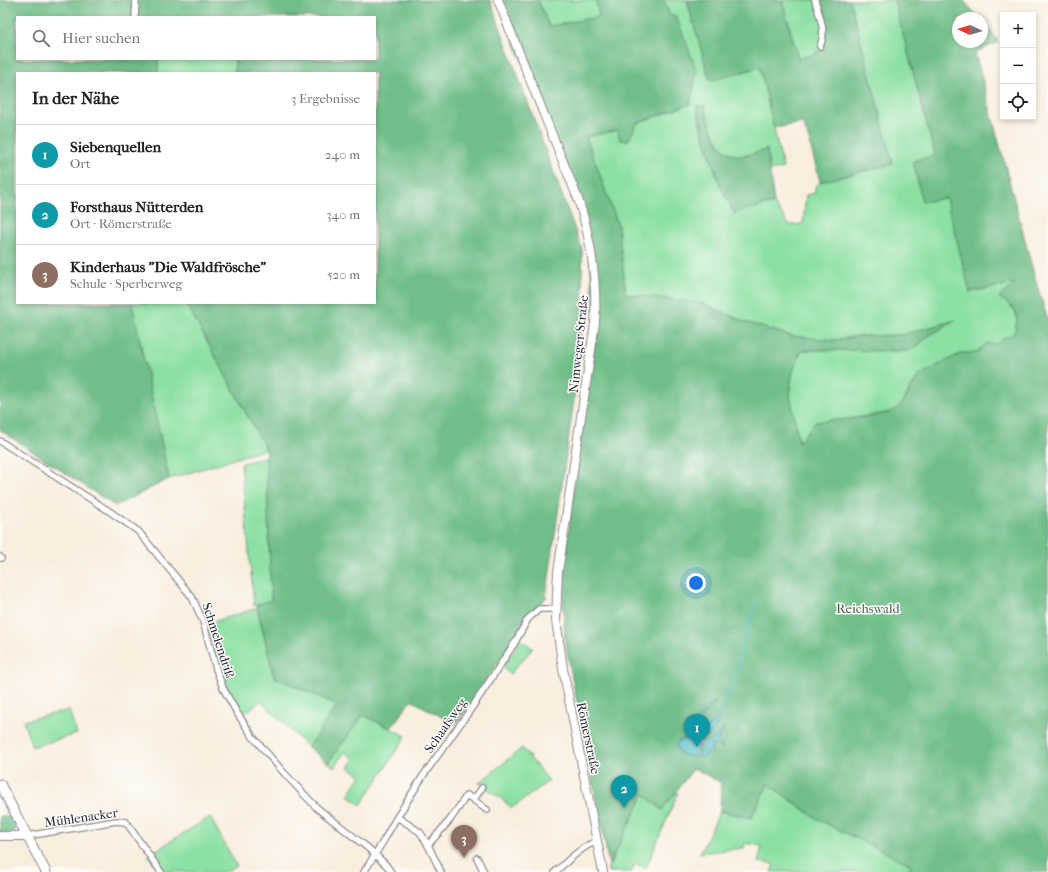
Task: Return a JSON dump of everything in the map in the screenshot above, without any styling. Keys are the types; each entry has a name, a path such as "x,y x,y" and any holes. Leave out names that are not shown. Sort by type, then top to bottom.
{"main road":[{"name":"Nimweger Straße","path":"498,0 578,199 588,233 595,278 596,294 594,330 558,572 556,609"},
{"name":"Römerstraße","path":"556,609 557,634 561,657 603,872"},
{"path":"0,784 46,872"},
{"path":"0,836 27,836"}],"street":[{"path":"135,16 136,0"},
{"path":"815,0 824,32 820,46"},
{"name":"Schmelendriß","path":"0,441 138,531 192,597 203,621 216,669 223,688 237,713 254,737 285,774 317,808 368,848 392,872"},
{"name":"Schaafsweg","path":"364,872 397,817 509,651 528,619 539,609 556,609"},
{"path":"474,799 482,788"},
{"path":"428,844 450,820 467,795 487,810"},
{"path":"397,817 420,832 428,844 441,872"},
{"name":"Mühlenacker","path":"27,836 116,821 126,822 161,872"},
{"path":"556,872 583,849 591,843 597,841"},
{"path":"477,858 484,872"}],"green space":[{"path":"0,0 490,0 582,249 583,315 576,385 546,598 528,615 498,663 455,724 411,700 391,728 363,715 328,763 308,747 337,705 274,677 257,605 271,600 266,449 187,304 376,304 376,72 235,72 235,60 376,60 376,16 16,16 16,60 158,60 158,72 16,72 16,304 132,304 169,479 115,506 0,430"},
{"name":"Reichswald","path":"498,0 538,0 549,26 599,17 596,0 664,0 669,14 676,16 697,71 690,104 637,123 628,141 620,140 618,130 586,137 618,225 626,294 701,303 745,322 791,336 836,340 857,336 901,335 956,320 927,337 917,346 908,351 804,350 800,353 793,371 790,386 790,395 799,442 815,422 859,418 893,411 902,403 919,375 962,353 976,353 986,343 997,344 1004,337 1011,336 1015,331 1017,319 1015,310 999,297 1016,283 970,292 946,198 922,202 913,161 935,155 894,0 963,0 974,12 952,12 952,48 985,48 975,52 1035,278 1048,321 1048,872 907,872 911,865 819,820 768,784 751,818 720,811 721,783 694,768 662,810 644,794 609,865 565,641 562,583 595,324 588,233","holes":["715,702 711,709 698,723 697,726 700,729 698,739 708,742 715,739 724,731 719,736 717,742 723,747 713,745 711,746 712,752 709,753 706,750 700,751 703,747 698,745 698,750 679,753 676,746 678,741 697,734 697,731 689,730 689,723 692,723 700,717"]},
{"path":"538,0 596,0 599,17 549,26"},
{"path":"664,0 687,0 710,81 760,67 783,168 770,171 766,149 748,155 729,153 717,141 704,107 697,105 698,115 716,172 734,212 774,203 789,225 803,224 806,195 815,193 815,187 820,182 893,164 850,0 894,0 935,155 922,201 946,198 970,292 1017,283 1007,303 1015,310 1017,319 1015,331 1011,336 1004,337 997,344 986,343 976,354 962,353 937,366 910,388 899,408 890,412 842,420 829,420 799,442 790,395 790,386 793,371 800,353 804,350 908,351 917,346 927,337 954,321 901,335 857,336 836,340 791,336 745,322 701,303 626,294 618,225 586,137 619,130 690,104 669,14"},
{"path":"687,0 782,0 798,58 810,56 816,53 824,42 824,20 818,0 850,0 893,164 820,182 803,123 774,128 760,67 710,81"},
{"path":"782,0 818,0 824,21 825,36 821,49 816,53 810,56 798,58"},
{"name":"Reichswald","path":"988,28 997,39 997,43 988,47"},
{"path":"158,60 235,60 235,72 158,72"},
{"path":"697,105 704,106 717,141 729,153 748,155 767,149 774,203 734,213 720,185 705,140"},
{"path":"132,304 187,304 266,449 169,479"},
{"path":"266,456 271,600 254,606 241,464"},
{"path":"257,608 274,677 337,705 308,747 261,701 242,715 224,682 206,624"},
{"path":"521,640 533,648 510,674 503,668"},
{"path":"69,710 77,734 32,747 23,721"},
{"path":"363,715 406,736 361,805 348,795 361,776 349,767 354,759 345,752 334,767 328,763"},
{"path":"522,748 549,781 512,808 479,783"},
{"path":"768,784 819,820 912,865 907,872 771,872 774,864 758,862 762,846 745,843 744,848 700,853 720,811 751,818"},
{"path":"676,792 678,793 646,868 635,864 631,872 608,872 608,868 644,794 662,810"},
{"path":"0,816 11,816 15,821 15,831 12,833 0,833"},
{"path":"210,817 237,866 226,872 161,872 148,855"}],"water":[{"path":"714,702 713,706 699,721 698,728 700,729 700,736 698,739 703,742 710,742 725,727 717,742 723,748 713,745 711,746 712,752 709,754 706,751 706,756 698,757 703,748 702,746 698,745 696,757 682,754 678,750 677,742 696,735 697,731 690,731 687,724 692,723"},
{"path":"720,719 720,721 708,738 704,737 703,731"}],"waterway":[{"path":"700,729 716,717 725,697 733,689 743,644 755,602"}],"place":[{"name":"Siebenquellen","path":"697,747"},
{"name":"Forsthaus Nütterden","path":"624,808"},
{"name":"Kinderhaus \"Die Waldfrösche\"","path":"464,858"}]}
